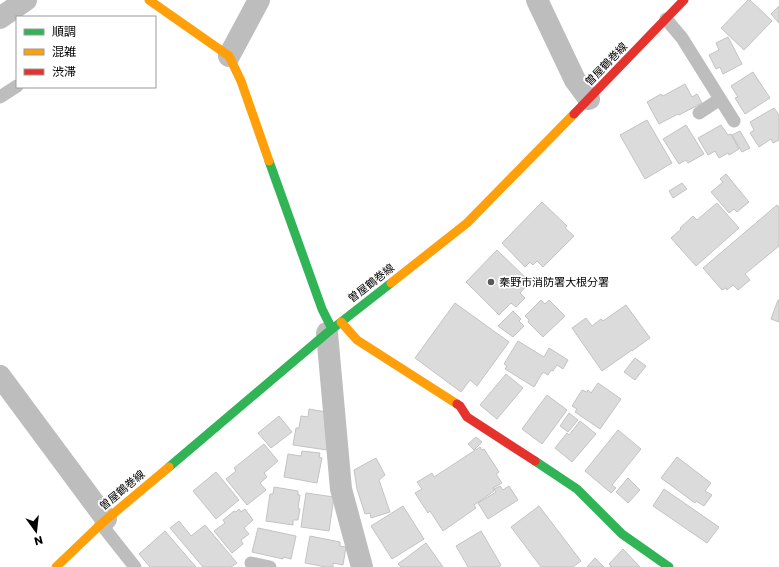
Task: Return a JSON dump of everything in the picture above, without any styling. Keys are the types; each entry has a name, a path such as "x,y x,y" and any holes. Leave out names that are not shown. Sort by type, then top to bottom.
{"main road":[{"path":"149,0 228,56 242,81 322,309 333,328 357,340 460,406 467,417 576,489 622,534 669,567"},
{"name":"曽屋鶴巻線","path":"56,567 103,521 333,328 467,223 684,0"}],"street":[{"path":"0,18 26,0"},
{"path":"228,56 259,0"},
{"path":"537,0 575,80 589,99"},
{"path":"333,328 342,489 362,567"},
{"path":"0,376 103,521"}],"lane":[{"path":"666,19 682,38 734,121"},
{"path":"0,97 16,87"},
{"path":"699,113 720,99"},
{"path":"103,521 136,567"},
{"path":"251,563 270,567"}],"building":[{"path":"748,0 750,0 772,21 744,50 721,28"},
{"path":"779,6 779,23 771,14"},
{"path":"728,37 742,64 723,74 720,67 716,69 709,55 719,50 716,43"},
{"path":"753,72 770,98 745,114 735,98 738,97 731,86"},
{"path":"685,84 692,97 697,94 702,103 659,124 647,102 661,94 663,96"},
{"path":"774,108 779,115 779,140 773,143 771,139 759,147 750,133 754,130 750,122"},
{"path":"647,120 672,163 645,179 620,135"},
{"path":"686,125 704,154 688,163 686,160 679,164 663,139"},
{"path":"721,125 728,135 731,134 739,149 729,155 728,153 719,158 715,151 708,155 698,138"},
{"path":"740,131 750,148 742,152 732,135"},
{"path":"726,174 749,202 737,212 734,209 729,213 711,192 723,182 720,179"},
{"path":"682,183 687,189 673,198 669,191"},
{"path":"542,202 567,226 565,228 574,236 543,267 537,261 533,265 530,262 525,267 502,243"},
{"path":"717,203 739,228 696,266 671,238 693,216 697,220"},
{"path":"777,205 779,207 779,246 745,274 750,280 738,290 733,285 727,290 726,288 722,290 703,268"},
{"path":"497,250 530,282 520,293 525,298 516,307 511,303 499,315 466,282"},
{"path":"541,300 545,304 549,300 565,316 543,337 528,322 529,320 525,316"},
{"path":"779,300 779,322 771,319"},
{"path":"455,303 509,342 477,386 470,380 461,392 415,358"},
{"path":"626,305 650,338 602,371 572,328 586,318 592,326 601,319 603,321"},
{"path":"513,311 521,319 519,321 524,326 513,337 498,326"},
{"path":"518,341 544,357 549,348 568,360 563,369 557,365 548,375 543,372 534,387 505,369 507,366 504,364"},
{"path":"635,358 646,366 635,380 624,372"},
{"path":"506,374 523,388 497,419 480,405"},
{"path":"598,383 621,399 600,429 575,412 577,409 572,406 582,390 587,392 588,390 591,393"},
{"path":"547,395 567,410 542,444 522,429"},
{"path":"309,409 326,412 327,450 293,445 296,428 299,428 301,416 308,417"},
{"path":"569,413 578,420 568,432 560,426"},
{"path":"279,416 292,432 271,448 258,433"},
{"path":"580,421 596,434 572,462 555,448 567,433 569,435"},
{"path":"618,430 641,449 612,485 616,488 611,493 585,471"},
{"path":"476,437 482,442 474,450 468,444"},
{"path":"264,444 278,461 264,473 267,477 260,483 266,490 247,505 226,479 236,471 234,468"},
{"path":"480,447 482,450 484,449 499,472 496,474 502,483 493,488 494,491 474,505 476,508 443,531 430,511 428,513 415,493 422,489 417,482 432,473 434,477"},
{"path":"302,451 320,453 319,457 322,458 317,483 284,477 288,454 301,456"},
{"path":"677,457 711,483 705,491 712,495 704,506 696,501 695,503 661,478"},
{"path":"376,458 385,475 379,480 390,512 371,518 370,513 365,514 357,489 354,470"},
{"path":"216,472 239,500 216,519 193,491"},
{"path":"628,478 640,490 628,503 616,492"},
{"path":"500,486 503,490 509,486 518,500 488,519 478,503 496,492 494,489"},
{"path":"274,487 298,491 298,495 300,495 298,520 293,520 293,525 266,521 270,494 273,494"},
{"path":"664,489 719,527 707,543 653,506"},
{"path":"306,493 334,497 329,531 301,527"},
{"path":"403,506 424,539 392,559 371,526"},
{"path":"539,506 581,561 573,567 541,567 511,527"},
{"path":"239,509 241,512 245,509 253,520 244,528 249,534 241,540 243,544 232,553 214,531 225,523 223,520"},
{"path":"179,521 191,536 205,525 237,563 231,567 203,567 170,528"},
{"path":"258,528 296,536 291,559 283,557 283,559 252,552"},
{"path":"165,531 196,567 150,567 139,554"},
{"path":"481,531 501,565 499,567 468,567 456,546"},
{"path":"310,536 340,542 340,546 346,547 343,565 333,563 333,567 326,567 305,563"},
{"path":"426,543 443,567 401,567 398,564"},
{"path":"623,549 640,567 610,567 611,566 609,564"},
{"path":"595,558 604,567 587,567"}],"traffic: fast":[{"path":"269,161 322,309 332,329"},
{"path":"169,467 327,333 391,283"},
{"path":"535,461 577,489 622,534 669,567"}],"traffic: slow":[{"path":"149,0 229,56 241,81 269,161"},
{"path":"391,283 467,223 574,114"},
{"path":"341,322 357,340 457,404"},
{"path":"56,567 101,524 169,467"}],"traffic: jam":[{"path":"574,114 684,0"},
{"path":"457,404 467,417 535,461"}],"place":[{"name":"秦野市消防署大根分署","path":"491,282"}]}
